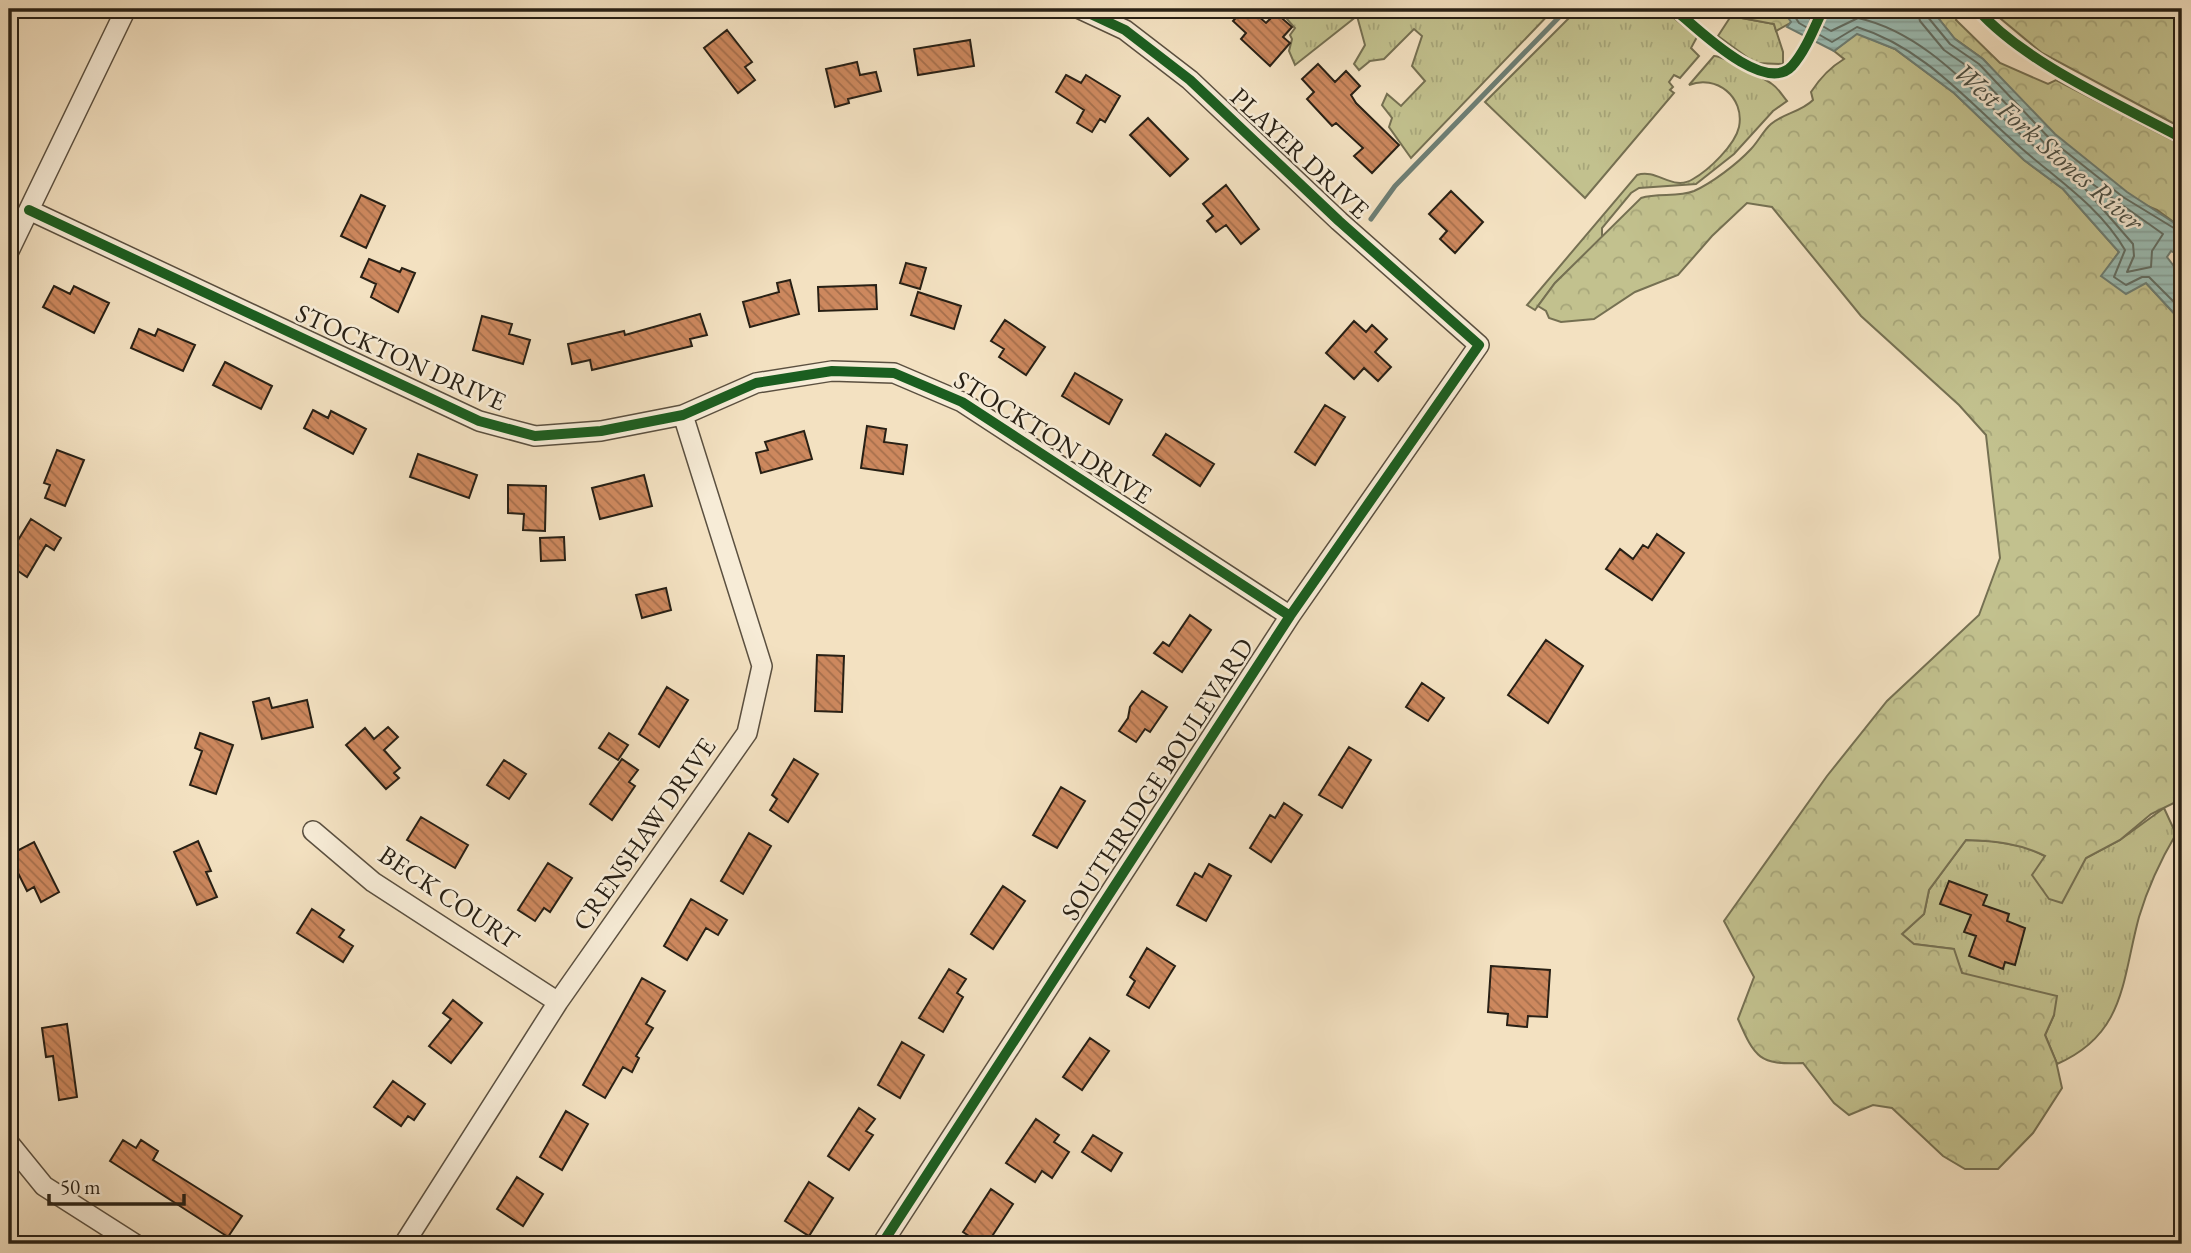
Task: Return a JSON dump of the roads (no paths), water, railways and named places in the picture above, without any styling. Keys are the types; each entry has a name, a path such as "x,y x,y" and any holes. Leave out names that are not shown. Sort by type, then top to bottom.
{"street":[{"path":"9,251 126,9"},
{"name":"PLAYER DRIVE","path":"1080,9 1125,30 1190,80 1339,221 1479,345"},
{"name":"STOCKTON DRIVE","path":"29,210 479,421 535,436 601,430 683,415 756,383 832,371 894,373 961,402 1290,616"},
{"name":"SOUTHRIDGE BOULEVARD","path":"882,1244 1290,616 1479,345"},
{"name":"CRENSHAW DRIVE","path":"404,1244 558,1002 747,733 762,666 683,415"},
{"name":"BECK COURT","path":"313,831 373,882 558,1002"},
{"path":"9,1143 22,1163 44,1186 135,1244"}],"water":[{"name":"West Fork Stones River","path":"1782,9 1931,9 1955,39 1983,59 2055,134 2127,192 2182,228 2182,256 2171,251 2167,257 2182,277 2182,322 2146,283 2126,294 2101,276 2119,252 2063,189 2024,160 1954,93 1895,49 1857,34 1834,51 1787,27 1791,22"}],"waterway":[{"path":"1371,219 1395,186 1567,9"}]}
